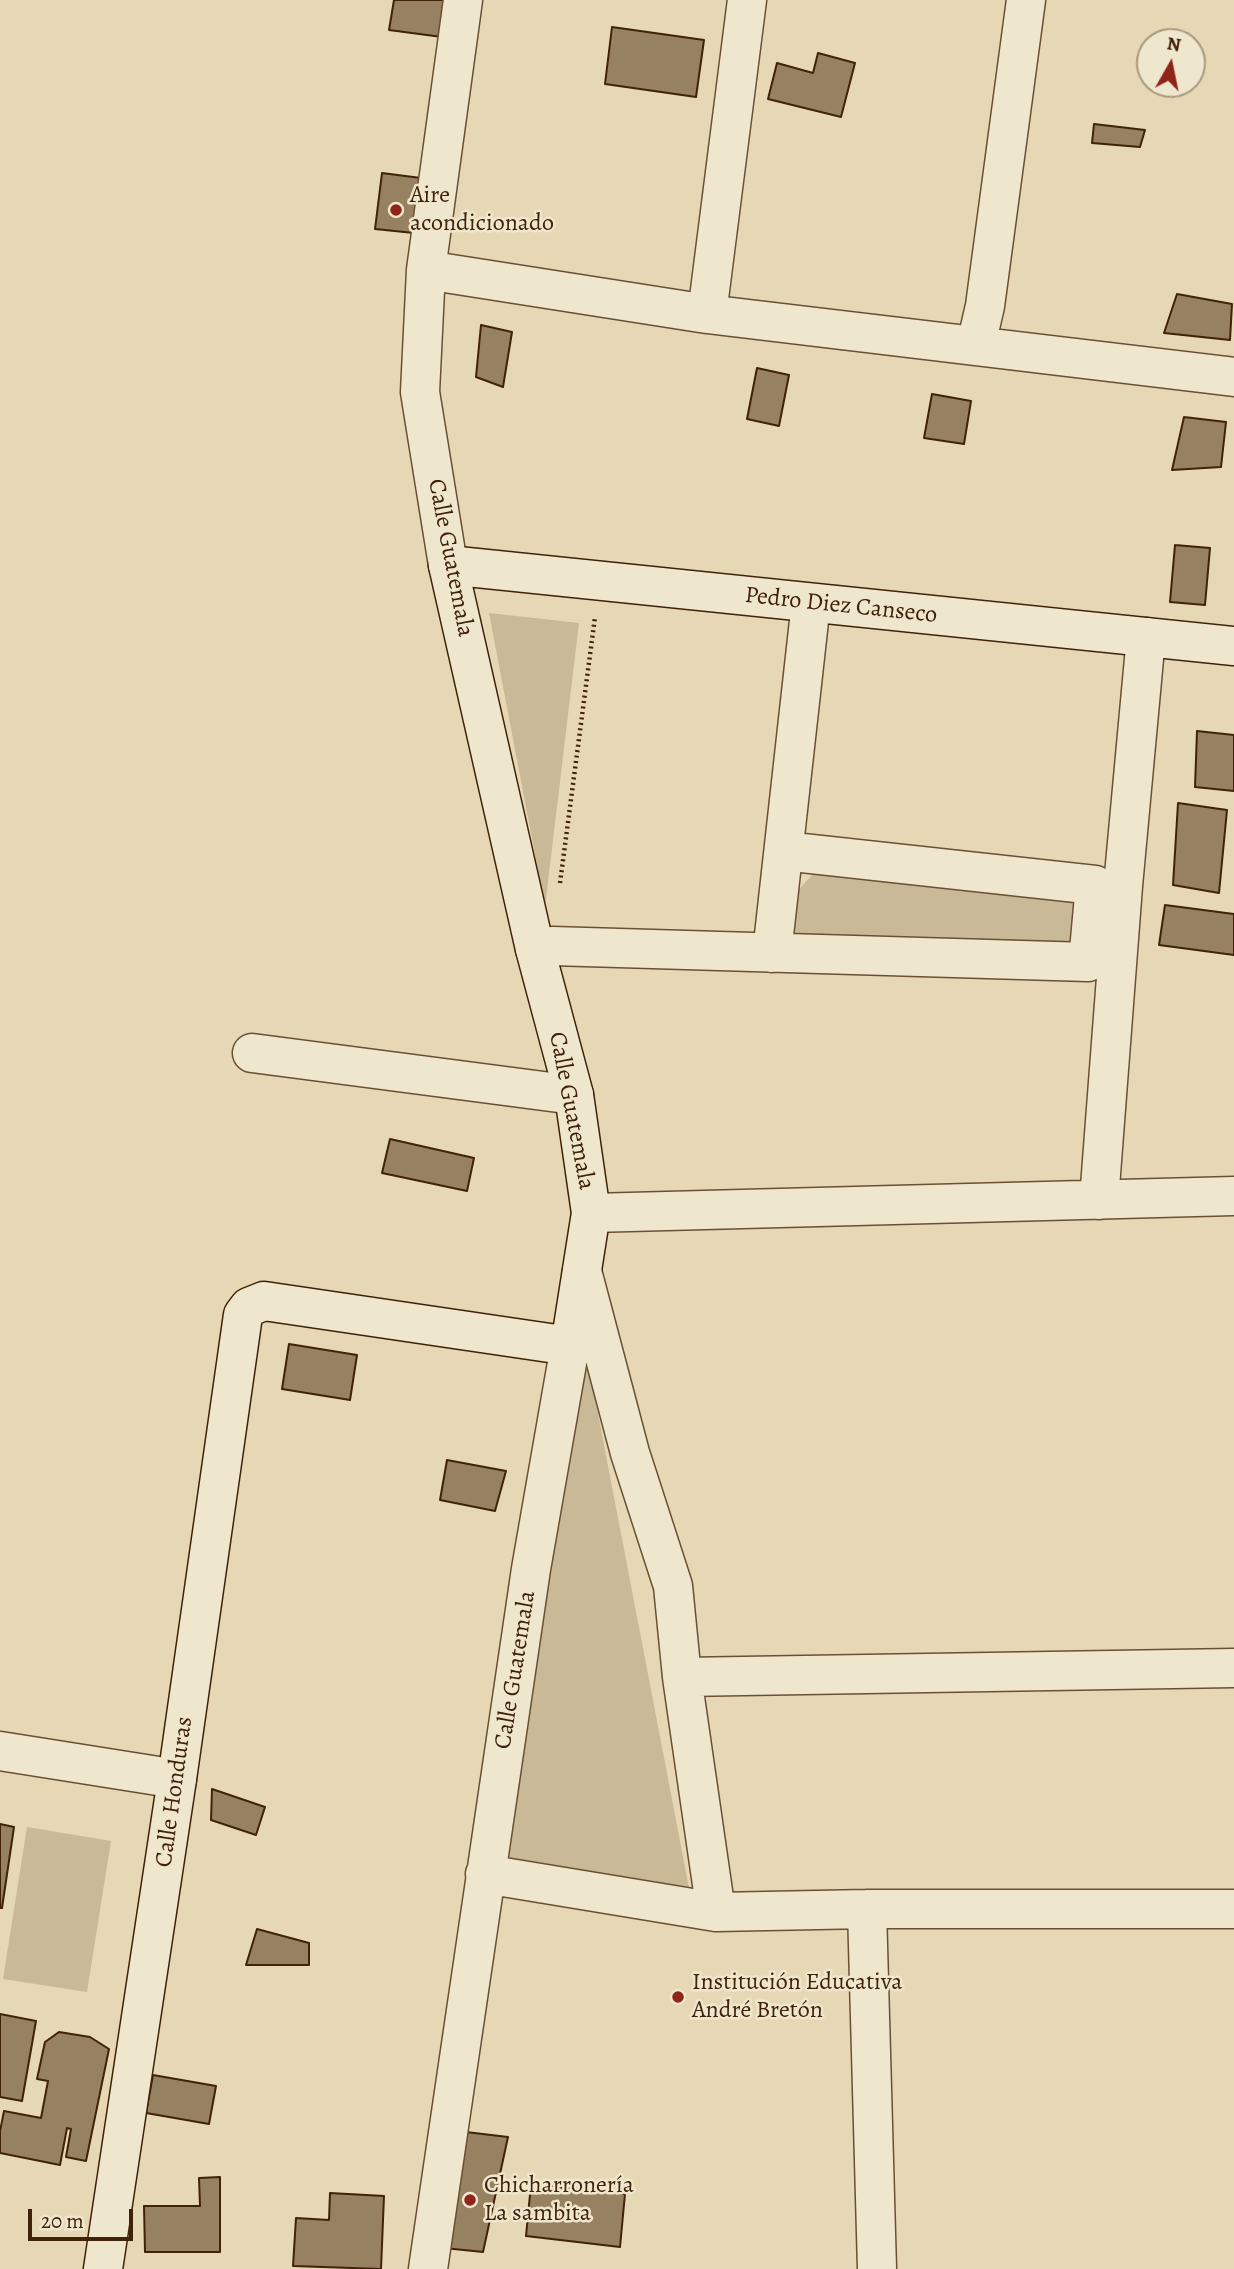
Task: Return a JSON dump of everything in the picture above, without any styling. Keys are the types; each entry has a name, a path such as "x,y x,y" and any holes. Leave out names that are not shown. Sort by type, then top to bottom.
{"street":[{"name":"Calle Guatemala","path":"428,2269 531,1569 591,1213 574,1095 535,949 448,565 421,392 426,270 463,0"},
{"path":"707,314 747,0"},
{"path":"976,345 985,306 1026,0"},
{"path":"426,270 707,314 1234,377"},
{"name":"Pedro Diez Canseco","path":"448,565 1234,646"},
{"path":"772,953 811,603"},
{"path":"1099,1200 1122,886 1146,637"},
{"path":"535,949 552,946 1088,962 1095,885 784,850"},
{"path":"252,1053 574,1095"},
{"path":"591,1213 1234,1196"},
{"path":"582,1271 630,1453 673,1586 682,1677 716,1912"},
{"name":"Calle Honduras","path":"103,2269 243,1315 249,1307 264,1301 570,1346"},
{"path":"682,1677 1234,1668"},
{"path":"0,1751 177,1779"},
{"path":"485,1874 716,1912 867,1909 1234,1909"},
{"path":"867,1909 877,2269"}],"path":[{"path":"559,892 600,581"}],"shaded area":[{"path":"489,613 579,623 545,907"},
{"path":"815,872 1081,901 1079,949 793,933 799,889"},
{"path":"585,1346 690,1893 499,1858"},
{"path":"27,1827 111,1841 87,1992 3,1979"}],"building":[{"path":"394,0 446,0 442,37 389,30"},
{"path":"612,27 704,40 696,97 605,84"},
{"path":"818,53 855,63 841,117 768,99 777,63 813,73"},
{"path":"1094,124 1145,130 1140,147 1092,143"},
{"path":"382,173 421,178 414,233 375,229"},
{"path":"1177,294 1232,304 1230,340 1164,333"},
{"path":"481,325 512,332 503,387 476,377"},
{"path":"757,368 789,375 779,426 747,419"},
{"path":"932,394 971,401 964,444 924,438"},
{"path":"1184,417 1226,422 1221,467 1172,470"},
{"path":"1175,545 1210,548 1205,605 1170,602"},
{"path":"1197,731 1234,735 1234,791 1195,787"},
{"path":"1178,803 1227,810 1219,893 1173,885"},
{"path":"1165,905 1234,914 1234,955 1159,945"},
{"path":"390,1139 474,1158 467,1191 382,1173"},
{"path":"289,1344 357,1355 350,1400 282,1389"},
{"path":"447,1460 506,1471 495,1511 440,1500"},
{"path":"212,1789 265,1807 256,1835 211,1820"},
{"path":"0,1824 14,1827 2,1908 0,1908"},
{"path":"257,1929 309,1943 309,1965 246,1965"},
{"path":"0,2014 36,2021 22,2101 0,2097"},
{"path":"59,2032 90,2037 109,2049 86,2161 66,2157 71,2129 67,2128 60,2165 0,2153 4,2111 41,2118 48,2081 37,2079 45,2042"},
{"path":"153,2075 216,2086 209,2124 146,2113"},
{"path":"466,2132 508,2137 483,2252 444,2248"},
{"path":"220,2177 220,2252 145,2252 144,2206 200,2206 199,2178"},
{"path":"531,2184 625,2194 620,2247 526,2236"},
{"path":"330,2193 384,2196 381,2269 293,2266 296,2218 329,2220"}],"place":[{"name":"Aire acondicionado","path":"396,210"},
{"name":"Institución Educativa André Bretón","path":"678,1997"},
{"name":"Chicharronería La sambita","path":"470,2200"}]}
